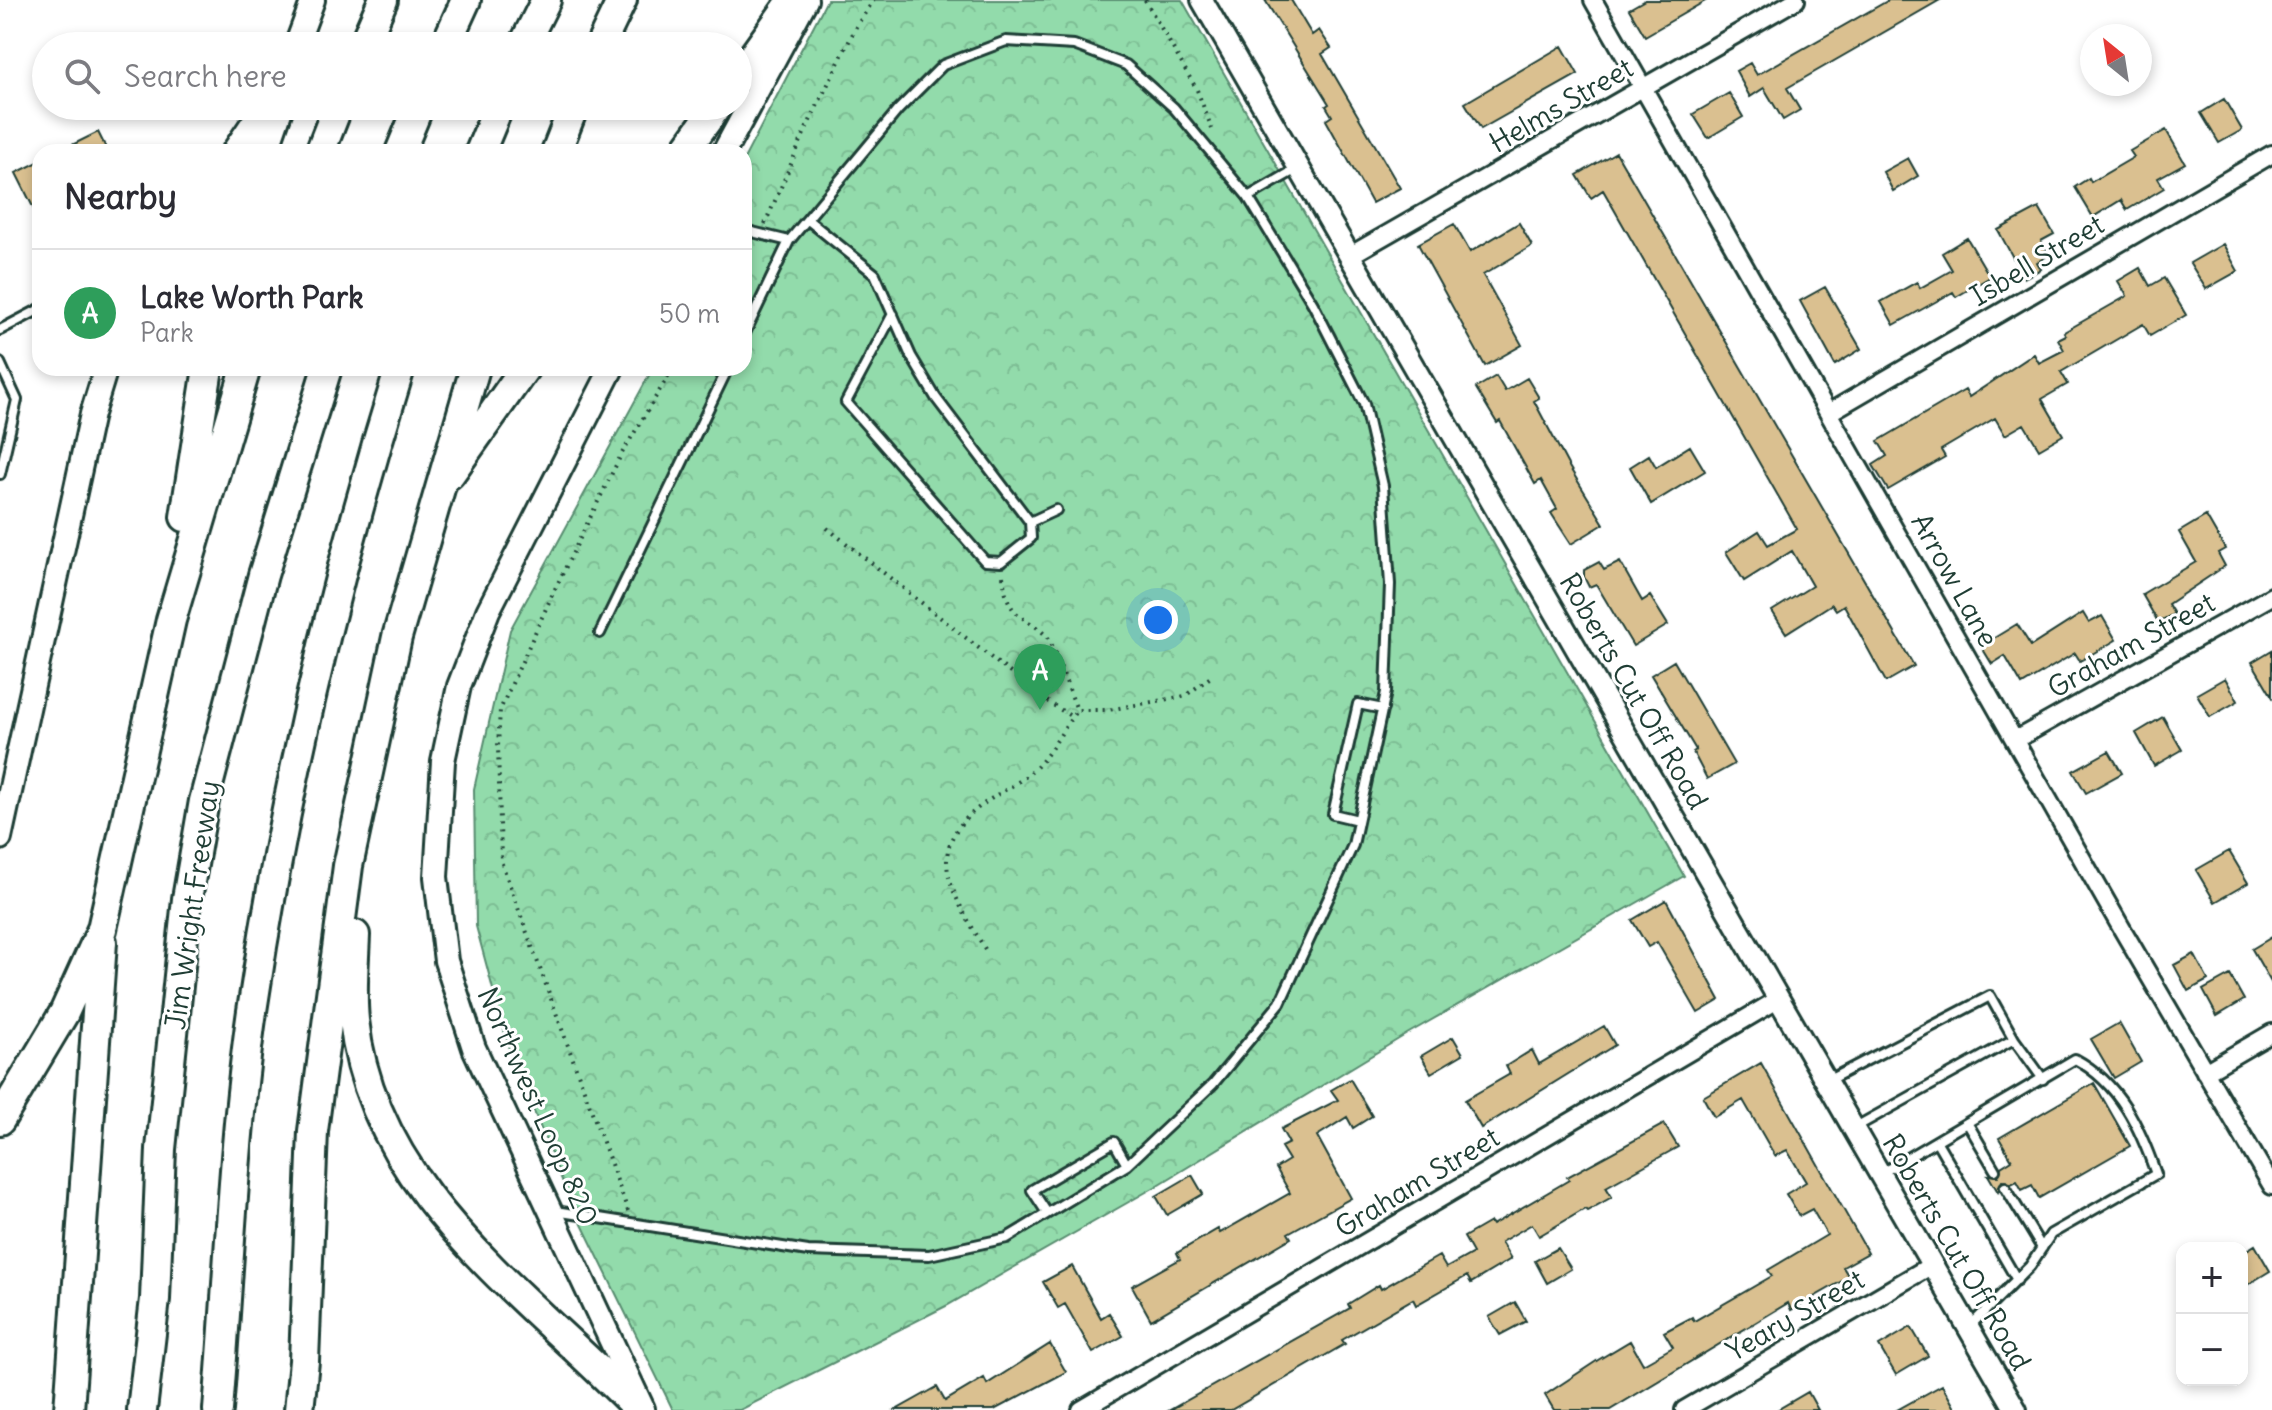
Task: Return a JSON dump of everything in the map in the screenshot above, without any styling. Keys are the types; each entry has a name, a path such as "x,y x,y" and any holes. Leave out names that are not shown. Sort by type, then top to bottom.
{"highway":[{"path":"369,32 383,0"},
{"path":"451,32 466,0"},
{"path":"530,32 546,0"},
{"path":"607,32 622,0"},
{"path":"752,57 793,0"},
{"path":"266,144 274,120"},
{"path":"323,144 333,120"},
{"path":"403,144 413,120"},
{"path":"483,144 493,120"},
{"path":"559,144 569,120"},
{"path":"690,144 707,120"},
{"path":"171,620 207,376"},
{"path":"69,1410 102,929 171,620 244,376"},
{"name":"Jim Wright Freeway","path":"142,1410 155,1299 161,1149 187,899 204,801 263,575 325,376"},
{"path":"218,1410 234,1190 252,1013 285,814 352,521 397,376"},
{"path":"299,1410 304,1361 313,1131 348,866 397,637 473,376"},
{"path":"436,495 519,376"},
{"path":"348,866 355,919 354,1021 370,1085 407,1167 472,1252 582,1351 641,1410"},
{"path":"0,1120 64,1013 102,929"}],"main road":[{"path":"301,32 313,0"},
{"path":"752,100 806,0"},
{"path":"238,144 255,120"},
{"path":"728,144 741,120"},
{"path":"0,838 92,414 104,376"},
{"name":"Northwest Loop 820","path":"608,376 506,574 473,648 450,722 437,833 440,924 460,1008 493,1091 641,1410"}],"street":[{"name":"Roberts Cut Off Road","path":"1202,0 2016,1410"},
{"name":"Arrow Lane","path":"1593,0 2272,1186"},
{"name":"Helms Street","path":"1351,255 1796,0"},
{"name":"Isbell Street","path":"1830,412 2272,154"},
{"name":"Graham Street","path":"2015,740 2272,596"},
{"name":"Graham Street","path":"1081,1410 1779,999"},
{"path":"2205,1072 2272,1033"},
{"name":"Yeary Street","path":"1684,1410 1932,1265"}],"lane":[{"path":"550,1210 633,1224 691,1229 808,1251 929,1255 1007,1238 1127,1165 1213,1084 1280,1003 1353,845 1383,709 1390,584 1383,486 1364,404 1313,304 1248,197 1174,108 1126,65 1074,45 1006,41 943,65 898,110 789,241 752,318"},
{"path":"1248,197 1300,167"},
{"path":"808,220 875,274 893,314 911,356 936,398 1030,522 1031,538 1001,562 985,561 846,402 893,314"},
{"path":"752,232 789,241"},
{"path":"0,330 32,313"},
{"path":"0,363 17,400 0,474"},
{"path":"600,633 724,376"},
{"path":"1030,522 1056,510"},
{"path":"1358,820 1333,814 1339,787 1358,704 1383,709"},
{"path":"1827,1081 1990,996 2014,1039 2043,1079"},
{"path":"1854,1128 2014,1039"},
{"path":"1880,1174 2075,1059 2111,1084 2143,1137 2156,1174 2051,1234 2017,1280 1968,1328"},
{"path":"1968,1124 1995,1170"},
{"path":"1047,1213 1032,1190 1114,1142 1127,1165"},
{"path":"1937,1142 2017,1280"},
{"path":"2005,1187 2042,1248"}],"path":[{"path":"752,243 771,214 807,127 857,25 874,0"},
{"path":"1145,0 1197,90 1212,133"},
{"path":"633,1224 517,914 501,861 498,746 500,710 553,593 621,455 668,376"},
{"path":"827,528 1042,698 1072,717"},
{"path":"1001,562 1005,596 1021,620 1050,640 1077,710"},
{"path":"1077,710 1108,710 1185,696 1212,676"},
{"path":"985,949 957,893 945,850 955,829 968,816 1031,773 1077,710"}],"green space":[{"path":"827,0 1182,0 1684,876 1407,1034 1155,1187 948,1305 740,1410 673,1410 571,1202 510,1053 476,926 474,789 510,630 649,376 752,376 752,144"}],"building":[{"path":"1265,0 1291,0 1312,35 1319,30 1331,48 1322,54 1400,188 1372,203 1326,120 1332,116 1326,106 1329,104"},
{"path":"1645,0 1707,0 1645,36 1629,9"},
{"path":"1889,0 1940,0 1787,88 1800,110 1783,120 1764,88 1750,97 1736,71 1750,63 1757,75"},
{"path":"1562,46 1578,74 1481,129 1465,103"},
{"path":"1729,93 1743,117 1708,138 1693,114"},
{"path":"2224,99 2242,130 2219,143 2201,113"},
{"path":"2166,130 2185,163 2158,178 2164,188 2127,210 2121,200 2093,217 2075,187 2089,178 2091,182 2134,157 2130,151"},
{"path":"98,132 104,144 74,144"},
{"path":"1616,152 1914,666 1886,682 1844,605 1836,610 1832,604 1786,633 1772,611 1812,586 1792,551 1744,581 1726,552 1759,531 1768,545 1797,529 1603,190 1591,198 1577,175"},
{"path":"1908,158 1918,176 1893,191 1883,172"},
{"path":"32,165 32,205 16,173"},
{"path":"2039,208 2054,234 2041,241 2049,255 2037,262 2041,269 2024,278 1998,230"},
{"path":"1519,223 1532,246 1483,275 1522,345 1485,366 1418,244 1454,224 1470,252"},
{"path":"1967,238 1990,277 1956,297 1953,292 1894,325 1881,302 1917,282 1920,288 1952,270 1942,253"},
{"path":"2223,244 2238,271 2206,289 2190,263"},
{"path":"2140,268 2150,286 2164,278 2186,315 2150,336 2143,324 2061,372 2068,384 2042,399 2063,435 2039,449 2024,424 2005,435 1995,418 1941,450 1945,457 1888,490 1873,465 1887,456 1878,441 1965,390 1969,397 2034,354 2039,363 2064,350 2058,339 2066,335 2064,332 2127,296 2118,281"},
{"path":"1825,287 1861,349 1835,365 1800,301"},
{"path":"1496,376 1505,391 1527,378 1539,398 1534,401 1604,524 1571,544 1551,513 1557,509 1541,480 1535,484 1500,421 1497,423 1476,388"},
{"path":"1690,446 1705,471 1651,504 1630,467 1649,455 1656,467"},
{"path":"2206,516 2225,549 2218,553 2225,566 2168,604 2174,614 2158,622 2142,594 2196,562 2179,532"},
{"path":"1599,562 1604,570 1620,562 1642,601 1650,596 1668,625 1633,646 1596,584 1589,587 1584,577 1584,570"},
{"path":"2083,613 2089,623 2102,616 2116,640 2080,661 2075,653 2022,685 2005,656 1992,664 1981,646 2017,624 2031,646"},
{"path":"2272,650 2272,696 2252,662"},
{"path":"1674,661 1734,764 1707,779 1693,752 1696,750 1651,675"},
{"path":"2225,678 2238,701 2210,717 2197,694"},
{"path":"2163,717 2182,750 2154,766 2136,733"},
{"path":"2109,751 2122,773 2086,793 2073,771"},
{"path":"2229,851 2248,883 2215,902 2196,870"},
{"path":"1666,900 1720,1000 1698,1013 1657,942 1648,947 1632,920"},
{"path":"2272,937 2272,984 2252,949"},
{"path":"2194,954 2208,980 2188,991 2174,965"},
{"path":"2230,975 2244,1000 2217,1016 2203,990"},
{"path":"2119,1023 2141,1062 2114,1078 2091,1039"},
{"path":"1604,1026 1615,1045 1481,1128 1465,1100 1510,1074 1506,1066 1532,1050 1539,1064"},
{"path":"1453,1037 1463,1054 1431,1073 1421,1056"},
{"path":"1761,1063 1868,1253 1843,1267 1849,1277 1791,1310 1788,1303 1610,1410 1554,1410 1545,1395 1598,1360 1630,1341 1643,1364 1673,1347 1664,1332 1692,1317 1694,1321 1772,1276 1768,1270 1827,1235 1812,1209 1799,1216 1786,1194 1806,1182 1787,1150 1775,1156 1743,1100 1714,1117 1703,1097"},
{"path":"1350,1079 1372,1116 1353,1128 1347,1117 1317,1136 1351,1198 1288,1233 1291,1238 1151,1320 1132,1286 1180,1259 1177,1253 1218,1229 1220,1233 1290,1193 1276,1168 1289,1160 1281,1147 1289,1143 1281,1129 1338,1100 1331,1090"},
{"path":"2094,1083 2130,1146 2039,1198 2032,1185 2022,1190 2017,1181 2011,1184 2002,1181 1998,1192 1988,1175 1998,1176 2001,1167 2012,1160 1999,1138"},
{"path":"1664,1124 1678,1147 1606,1187 1612,1197 1587,1211 1585,1209 1539,1236 1532,1224 1501,1242 1511,1259 1471,1283 1467,1276 1416,1305 1413,1299 1342,1340 1345,1344 1231,1410 1170,1410 1350,1308 1348,1304 1379,1285 1381,1289 1439,1256 1446,1268 1473,1253 1464,1237 1490,1222 1492,1225 1569,1180 1567,1177"},
{"path":"1192,1175 1203,1194 1167,1215 1156,1196"},
{"path":"2255,1245 2270,1271 2248,1284 2248,1249"},
{"path":"1558,1248 1571,1269 1547,1283 1535,1261"},
{"path":"1072,1266 1101,1318 1109,1313 1123,1336 1093,1353 1065,1304 1058,1308 1043,1282"},
{"path":"1515,1302 1526,1321 1500,1335 1489,1317"},
{"path":"1911,1327 1928,1356 1896,1375 1879,1346"},
{"path":"1050,1344 1066,1372 994,1410 896,1410 937,1387 945,1401 984,1378 987,1384"},
{"path":"1942,1385 1956,1410 1897,1410"},
{"path":"1808,1392 1818,1410 1777,1410"}],"place":[{"name":"Lake Worth Park","path":"1040,710"}]}
